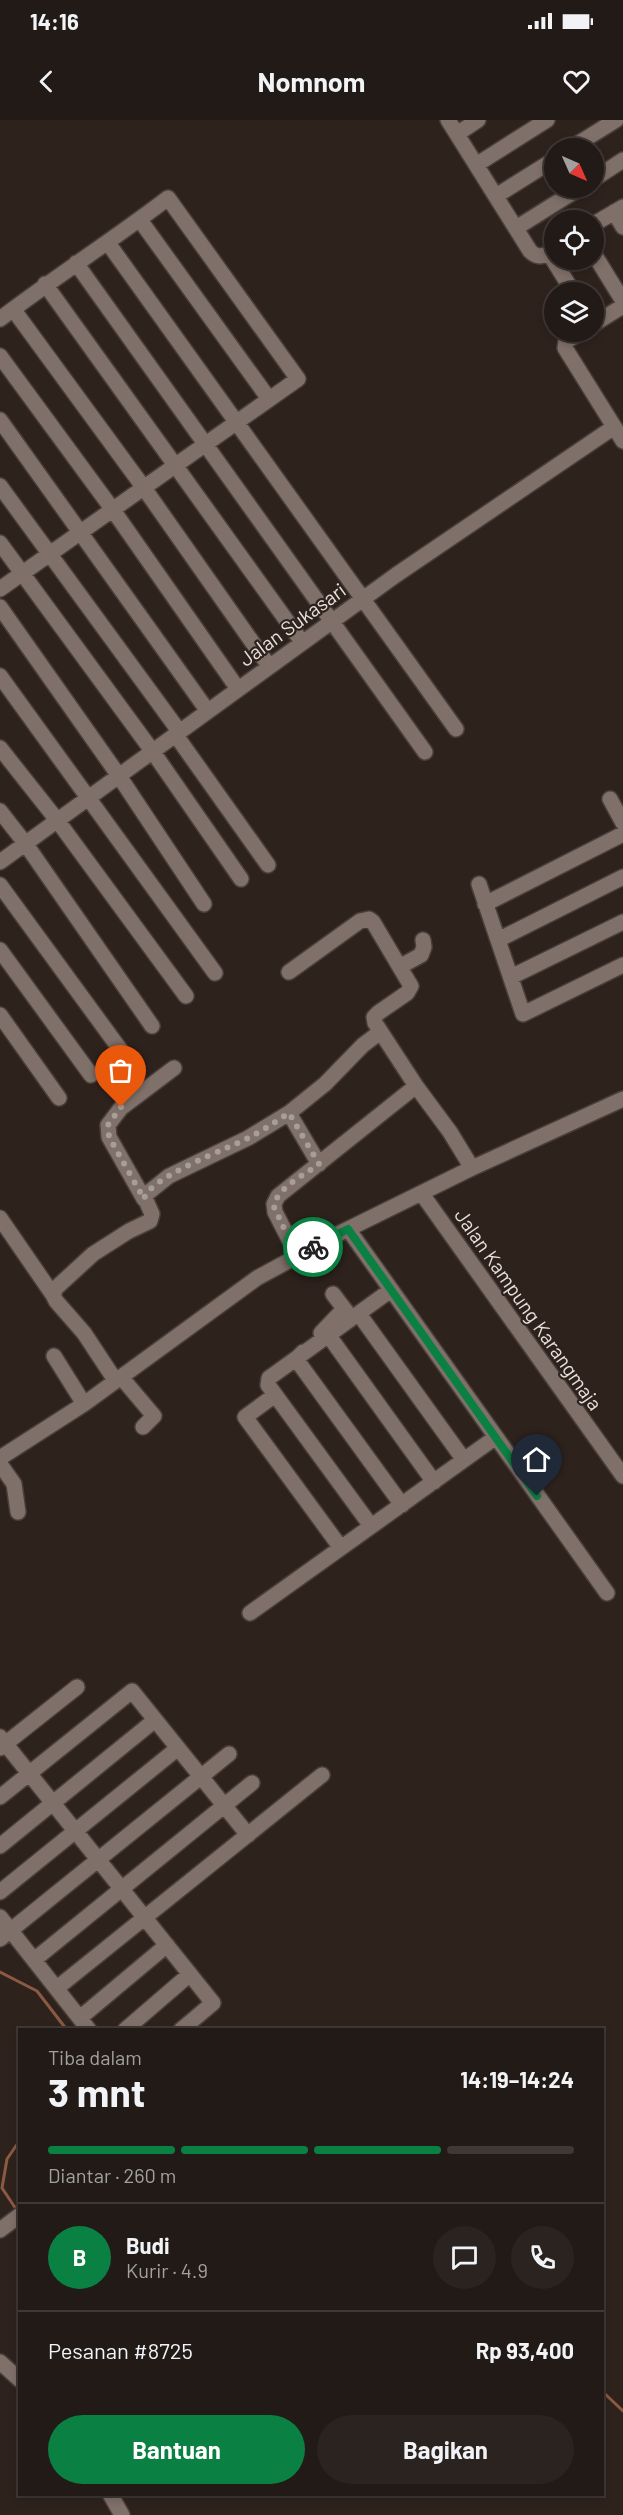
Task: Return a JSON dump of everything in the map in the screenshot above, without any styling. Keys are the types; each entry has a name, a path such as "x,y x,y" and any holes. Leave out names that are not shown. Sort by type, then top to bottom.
{"street":[{"path":"448,120 534,256 544,255"},
{"path":"457,134 478,120"},
{"path":"476,165 547,120"},
{"path":"586,138 612,121"},
{"path":"604,172 623,160"},
{"path":"496,196 544,166"},
{"path":"0,319 45,284 108,243 168,198 298,379 0,589"},
{"path":"516,228 564,198"},
{"path":"604,218 618,210 623,227"},
{"path":"140,220 269,399"},
{"path":"108,243 456,729"},
{"path":"76,263 425,752"},
{"path":"604,270 623,302"},
{"path":"45,284 303,642"},
{"path":"604,318 623,306"},
{"path":"13,309 144,488 269,666"},
{"path":"566,342 565,348 623,441"},
{"path":"0,356 113,510 238,689"},
{"path":"0,420 207,710"},
{"name":"Jalan Sukasari","path":"0,862 332,621 614,427"},
{"path":"0,486 51,554 268,865"},
{"path":"0,543 153,752 241,879"},
{"path":"0,607 119,777 204,904"},
{"path":"0,676 215,973"},
{"path":"0,748 57,820 186,996"},
{"path":"609,799 623,823"},
{"path":"0,811 25,843 152,1026"},
{"path":"485,903 623,834"},
{"path":"498,940 623,877"},
{"path":"479,884 524,1014 616,972 623,965"},
{"path":"0,885 122,1052"},
{"path":"289,972 360,921 369,919 411,983 411,988 376,1015 374,1020 379,1033 450,1132 472,1168"},
{"path":"511,977 623,922"},
{"path":"401,966 421,955 423,940"},
{"path":"0,950 91,1075"},
{"path":"0,1015 59,1098"},
{"path":"144,1199 148,1191 169,1176 248,1138 289,1113 325,1084 353,1054 379,1033"},
{"path":"53,1295 56,1288 81,1264 120,1236 150,1221 152,1214 109,1137 108,1125 121,1107 174,1068"},
{"path":"297,1256 274,1204 283,1191 416,1086"},
{"path":"0,1458 84,1404 240,1288 348,1229 472,1168 623,1099"},
{"path":"289,1113 319,1164"},
{"name":"Jalan Kampung Karangmaja","path":"422,1194 623,1476"},
{"path":"0,1218 53,1295 118,1378 154,1416 143,1426"},
{"path":"348,1229 607,1593"},
{"path":"296,1359 352,1314 391,1290"},
{"path":"333,1294 352,1314 464,1460"},
{"path":"352,1314 328,1336 269,1378 268,1385 371,1526"},
{"path":"328,1336 434,1482"},
{"path":"54,1356 84,1404"},
{"path":"296,1359 402,1505"},
{"path":"275,1395 245,1417 341,1548"},
{"path":"250,1613 496,1437"},
{"path":"0,1464 14,1484 18,1512"},
{"path":"77,1687 2,1743 29,1773 213,2003 183,2028"},
{"path":"0,1797 132,1691 248,1835"},
{"path":"0,1846 155,1720"},
{"path":"0,1892 178,1749"},
{"path":"5,1934 229,1754"},
{"path":"57,1988 322,1775"},
{"path":"34,1960 252,1783"},
{"path":"0,1917 5,1934 34,1960 85,2024 167,1945"},
{"path":"126,2028 190,1974"},
{"path":"0,2230 18,2216"},
{"path":"0,2362 18,2378"},
{"path":"111,2496 122,2515"}],"waterway":[{"path":"0,1972 37,1991 65,2028"},
{"path":"18,2143 7,2159 2,2188 18,2212"},
{"path":"604,2393 623,2411"}],"way so far":[{"path":"121,1107 107,1129 109,1137 144,1199 148,1191 169,1176 248,1138 289,1113 319,1164 283,1191 274,1207 297,1256 313,1247"}],"route":[{"path":"313,1247 348,1229 537,1496"}]}
